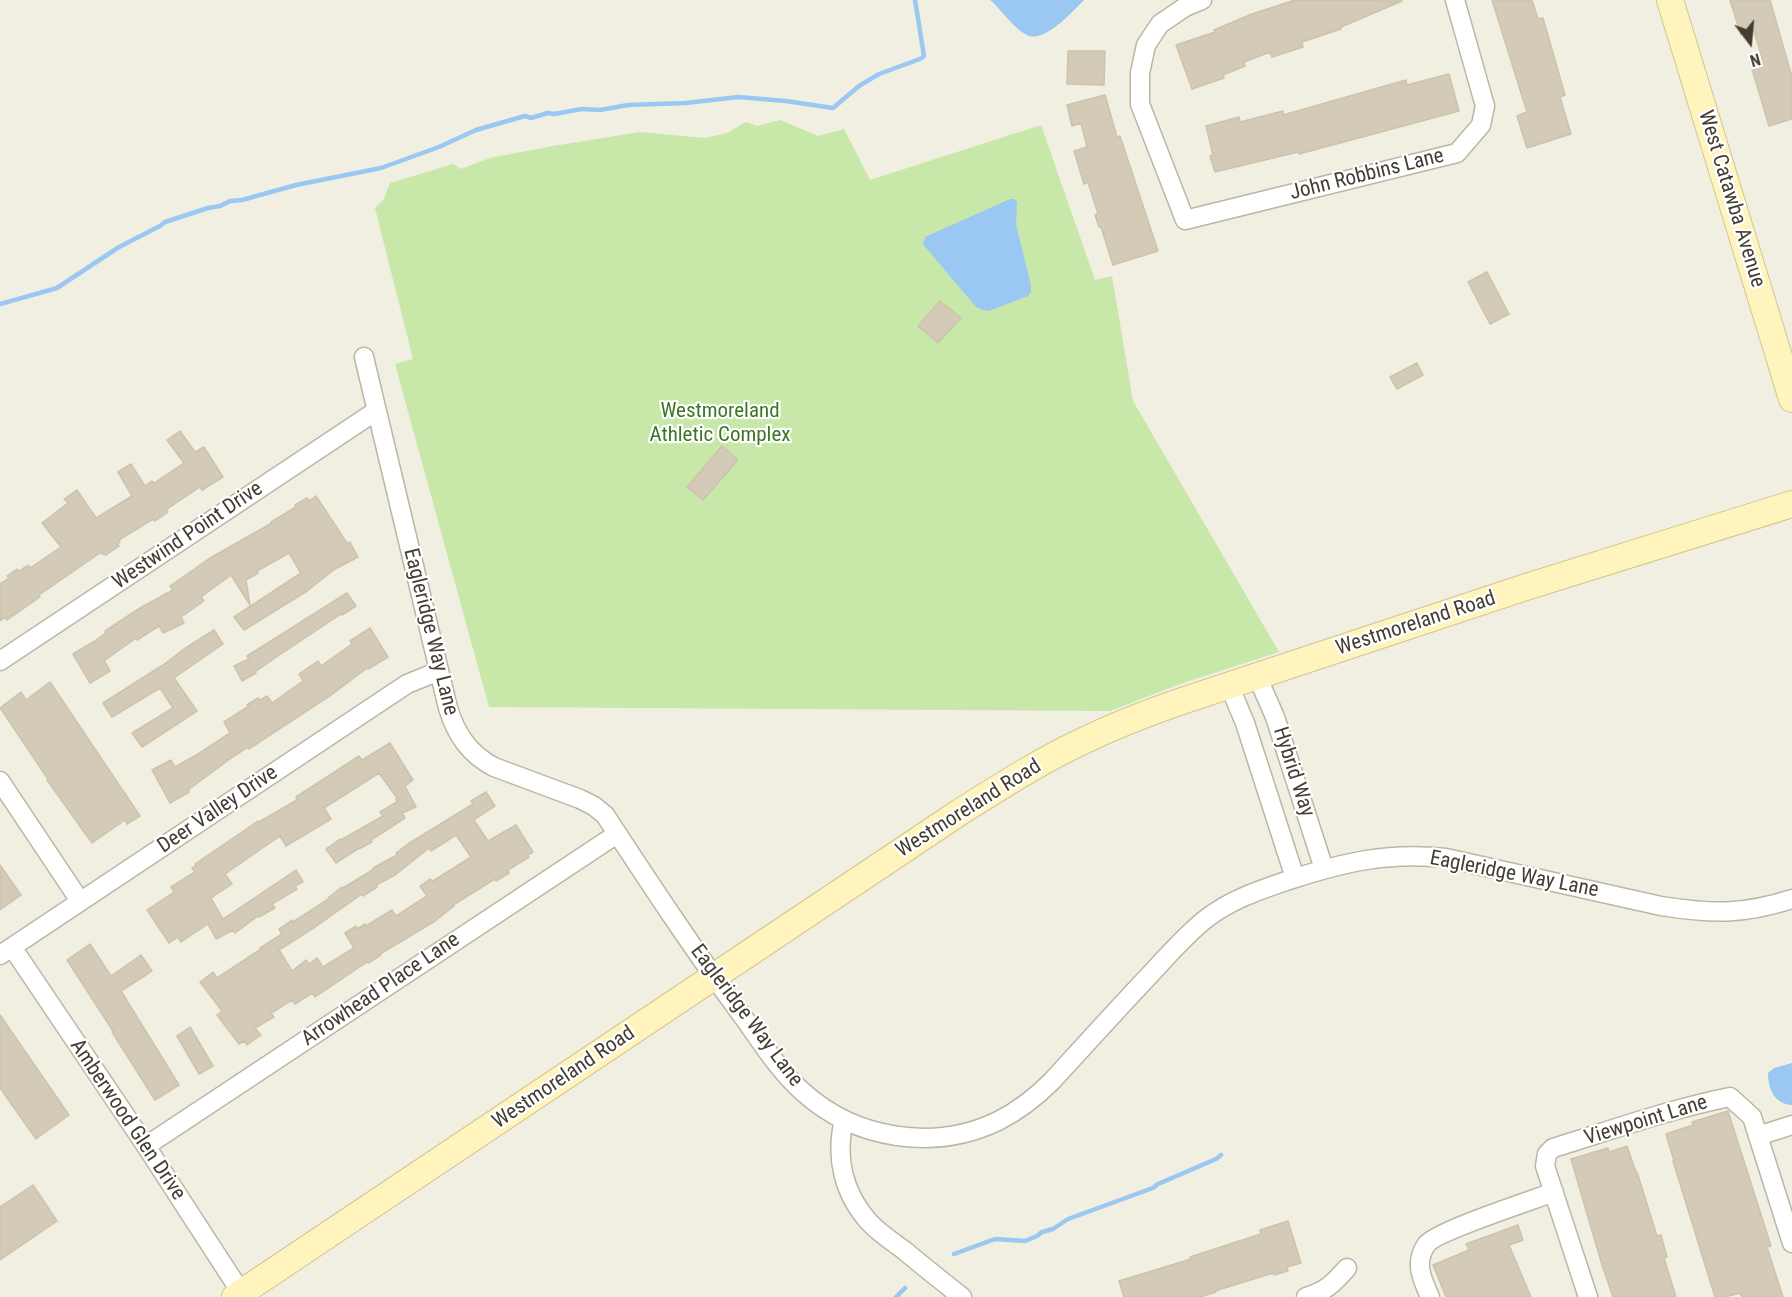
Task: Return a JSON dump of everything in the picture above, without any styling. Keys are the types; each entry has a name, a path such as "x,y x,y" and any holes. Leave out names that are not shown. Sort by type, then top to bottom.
{"street":[{"name":"John Robbins Lane","path":"1202,0 1185,7 1160,24 1146,45 1140,73 1140,104 1185,220 1457,153 1481,125 1485,106 1455,0"},
{"name":"West Catawba Avenue","path":"1670,0 1792,399"},
{"name":"Eagleridge Way Lane","path":"364,357 439,671 453,725 462,740 472,752 494,767 580,799 605,815 714,978 791,1080 816,1102 844,1120 885,1134 928,1138 963,1133 996,1122 1040,1093 1200,924 1252,892 1324,869 1388,856 1427,856 1466,862 1697,912 1748,910 1792,899"},
{"name":"Westwind Point Drive","path":"0,661 376,411"},
{"name":"Westmoreland Road","path":"240,1296 960,812 1025,772 1082,741 1162,708 1229,685 1526,587 1792,504"},
{"name":"Deer Valley Drive","path":"6,951 406,684 439,671"},
{"name":"Hybrid Way","path":"1257,676 1275,717 1324,869"},
{"name":"Hybrid Way","path":"1229,685 1245,723 1295,878"},
{"path":"0,781 80,901"},
{"name":"Arrowhead Place Lane","path":"146,1146 617,834"},
{"name":"Amberwood Glen Drive","path":"6,951 146,1146 240,1296"},
{"name":"Viewpoint Lane","path":"1554,1192 1545,1166 1547,1155 1553,1148 1659,1114 1730,1097 1752,1117 1792,1243"},
{"path":"844,1120 840,1147 842,1170 847,1188 861,1212 880,1232 962,1297"},
{"path":"1758,1136 1792,1125"},
{"path":"1430,1297 1420,1277 1420,1257 1427,1242 1450,1230 1554,1192 1587,1297"},
{"path":"1306,1297 1321,1292 1333,1284 1347,1268"}],"green space":[{"name":"Westmoreland Athletic Complex","path":"780,120 818,136 844,129 870,180 1041,125 1095,280 1112,276 1133,401 1279,652 1180,684 1110,711 489,707 395,364 413,359 375,208 384,199 390,183 453,164 461,169 490,158 640,132 705,138 727,133 746,122 757,126"}],"water":[{"path":"990,0 1084,0 1050,31 1034,37 1017,28"},
{"path":"1010,199 1017,202 1016,224 1031,292 1028,296 989,311 983,310 976,307 923,244 925,237"},
{"path":"1792,1063 1792,1105 1781,1102 1774,1095 1769,1085 1768,1073 1774,1068"}],"building":[{"path":"1295,0 1402,1 1341,27 1341,29 1302,42 1303,47 1272,57 1270,52 1244,62 1245,66 1223,75 1224,78 1192,89 1176,45 1215,32 1214,30 1252,14"},
{"path":"1492,0 1532,0 1538,19 1543,18 1565,95 1560,97 1571,134 1527,148 1517,116 1527,112"},
{"path":"1730,0 1770,0 1792,77 1792,119 1769,126 1750,62 1762,58 1754,31 1741,35"},
{"path":"1068,51 1105,51 1104,85 1067,84"},
{"path":"1449,74 1459,111 1299,154 1298,152 1215,172 1210,156 1213,155 1206,126 1239,117 1240,122 1283,111 1283,115 1406,80 1407,85"},
{"path":"1105,95 1117,137 1120,136 1158,251 1113,265 1095,215 1098,214 1088,182 1084,184 1074,151 1087,147 1081,123 1072,126 1067,105"},
{"path":"1487,272 1509,314 1490,324 1468,282"},
{"path":"940,301 961,318 938,343 918,326"},
{"path":"1417,363 1423,375 1397,389 1390,377"},
{"path":"180,431 195,452 204,447 223,477 202,490 200,487 166,510 168,512 155,521 153,519 119,540 117,544 119,546 106,555 100,553 7,620 5,617 0,621 0,584 17,569 19,571 28,565 30,568 61,547 42,523 68,503 64,499 77,490 96,518 132,496 118,472 131,464 145,486 152,481 154,483 184,463 167,440"},
{"path":"722,446 738,460 703,500 687,487"},
{"path":"316,496 347,543 350,542 358,557 335,569 307,591 244,630 234,617 301,573 289,553 257,571 258,573 246,580 250,605 231,575 201,597 204,601 181,617 184,623 163,633 159,626 137,640 136,638 104,661 110,671 90,683 73,654 140,608 173,590 170,586 210,558 272,523 296,507 295,505 307,498 309,501"},
{"path":"347,593 356,606 242,681 234,666 249,659 247,656"},
{"path":"370,628 388,657 367,668 334,693 249,749 248,747 234,756 188,790 189,792 170,803 152,770 171,760 175,767 198,754 230,733 224,722 249,706 247,705 258,698 260,700 267,696 272,703 303,681 299,674 318,661 321,666 352,644 350,641"},
{"path":"214,630 223,644 174,678 197,711 142,747 132,733 173,708 160,688 112,717 103,703"},
{"path":"50,682 140,816 127,824 125,820 92,843 0,708 21,692 26,700"},
{"path":"390,743 413,780 405,786 416,807 402,813 405,818 371,840 372,842 336,863 326,849 383,816 380,812 397,802 397,798 379,773 324,808 331,819 286,846 280,836 225,874 232,884 211,898 223,919 296,870 303,882 295,886 297,889 272,904 275,908 258,916 235,933 233,930 216,939 208,924 181,942 178,937 169,943 147,910 174,892 171,887 195,872 192,868 196,866 195,864 258,821 297,800 296,797 359,756 362,760"},
{"path":"486,792 495,806 474,820 488,841 516,825 533,852 528,855 529,857 508,870 509,873 453,905 435,921 315,997 312,993 295,1004 292,1000 271,1013 274,1017 255,1028 261,1035 247,1045 244,1041 239,1044 217,1015 222,1011 200,982 213,972 217,978 261,949 282,934 279,929 330,898 342,887 397,855 396,853 408,844 473,804 471,801","holes":["456,835 471,857 433,881 430,879 420,886 427,896 396,916 392,910 366,926 365,924 357,929 356,926 345,933 354,948 323,967 317,958 309,964 306,960 292,971 279,950 362,894 363,896 377,887 376,885 395,875 429,848 431,851"]},
{"path":"0,865 21,895 0,910"},
{"path":"90,944 111,976 141,955 152,971 121,991 179,1085 155,1100 67,960"},
{"path":"0,1015 69,1115 36,1139 0,1088"},
{"path":"190,1027 213,1066 199,1074 177,1036"},
{"path":"1728,1111 1771,1246 1767,1247 1783,1297 1742,1297 1740,1293 1715,1297 1673,1161 1666,1134 1693,1125 1692,1122"},
{"path":"1627,1146 1657,1236 1661,1235 1667,1257 1664,1258 1676,1297 1613,1297 1602,1265 1571,1159 1608,1148 1609,1152"},
{"path":"33,1185 57,1221 0,1260 0,1207"},
{"path":"1288,1221 1301,1263 1287,1267 1288,1271 1274,1275 1273,1273 1200,1297 1124,1297 1119,1281 1191,1259 1190,1257 1261,1234 1260,1230"},
{"path":"1518,1225 1523,1240 1509,1245 1531,1297 1446,1297 1433,1265 1469,1250 1466,1244"}],"waterway":[{"path":"0,304 57,288 119,247 165,222 230,201 381,168 439,147 476,130 525,116 531,118 548,113 582,109 600,110 628,105 686,103 738,97 833,108 859,86 879,74 924,56 915,0"},
{"path":"954,1254 995,1239 1025,1241 1053,1229 1068,1219 1153,1188 1221,1155"},
{"path":"896,1297 905,1288"}]}
